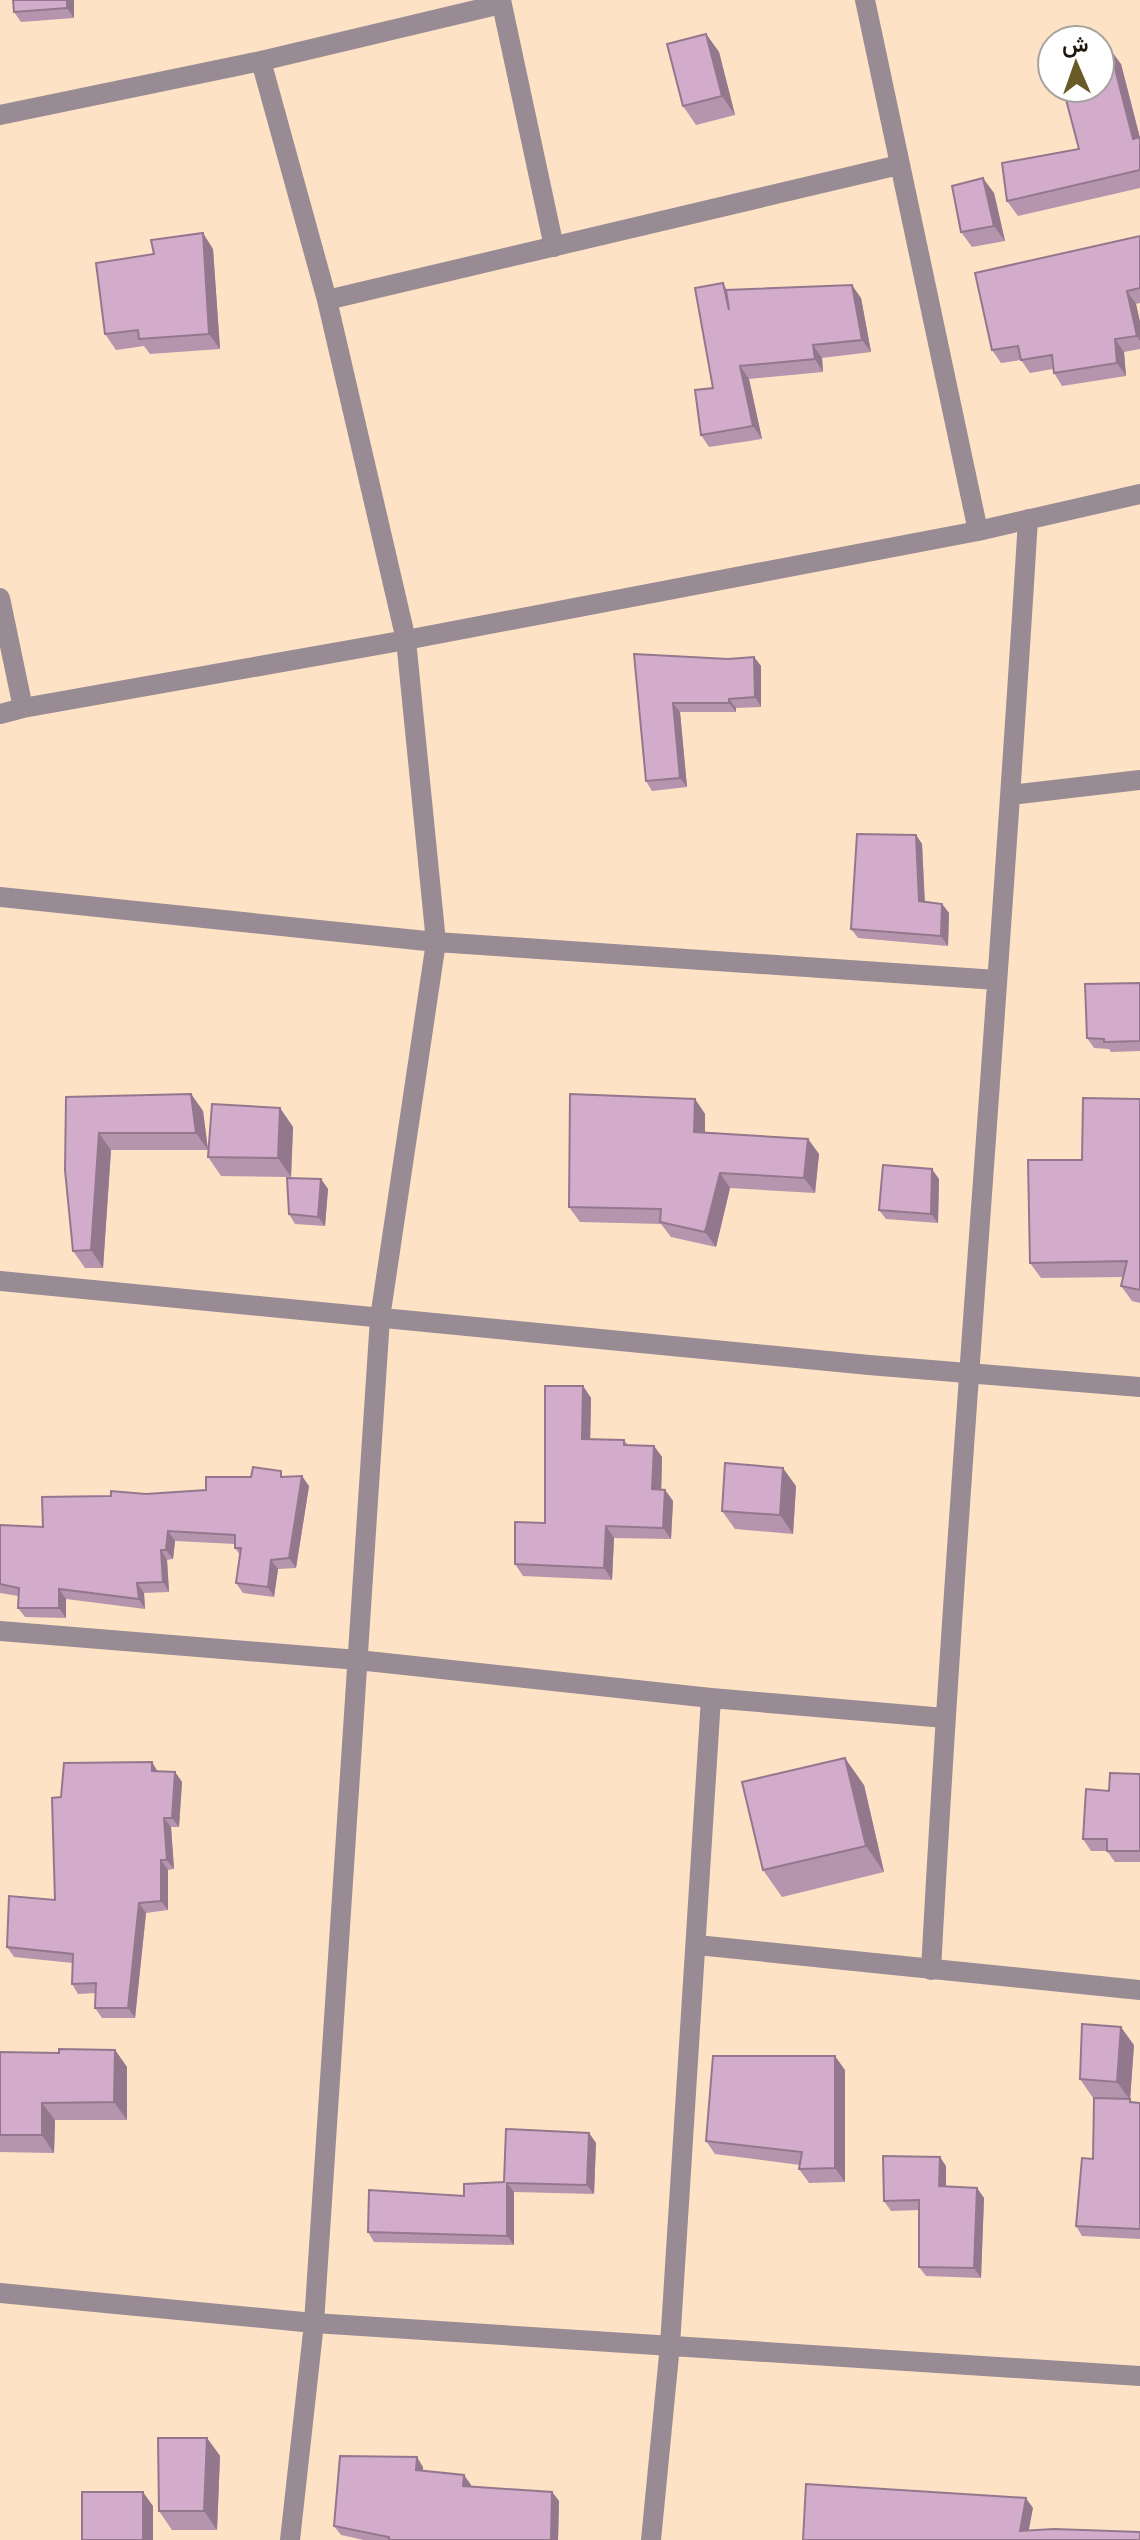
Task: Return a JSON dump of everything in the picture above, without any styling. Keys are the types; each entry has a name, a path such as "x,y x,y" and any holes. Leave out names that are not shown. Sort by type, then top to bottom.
{"street":[{"path":"865,0 978,531"},
{"path":"0,115 261,61 501,2 554,247"},
{"path":"261,61 327,300 406,640 436,942 380,1318 314,2323 290,2540"},
{"path":"327,300 899,165"},
{"path":"0,714 978,531 1140,494"},
{"path":"931,1970 968,1373 1028,519"},
{"path":"0,598 23,708"},
{"path":"1011,795 1140,780"},
{"path":"0,897 436,942 997,980"},
{"path":"0,1281 1140,1387"},
{"path":"0,1631 358,1660 711,1698 945,1718"},
{"path":"651,2540 670,2345 711,1698"},
{"path":"697,1945 1140,1990"},
{"path":"0,2293 314,2323 1140,2376"}],"building":[{"path":"13,0 67,0 67,8 14,12"},
{"path":"706,34 722,96 683,106 667,44"},
{"path":"1116,72 1133,139 1140,137 1140,170 1007,201 1002,163 1079,149 1067,104 1116,104"},
{"path":"983,178 994,226 961,232 952,186"},
{"path":"203,233 209,334 139,339 138,330 105,334 96,263 154,254 151,240"},
{"path":"1140,236 1140,288 1127,291 1137,336 1115,339 1117,363 1054,373 1052,355 1021,360 1018,346 992,350 975,273"},
{"path":"723,283 729,310 726,290 852,285 862,340 813,345 815,359 740,366 753,426 701,435 695,390 713,388 695,288"},
{"path":"634,654 728,659 754,657 755,697 729,699 729,703 673,703 680,778 646,781"},
{"path":"857,834 916,835 919,901 942,904 941,936 851,929"},
{"path":"1140,983 1140,1041 1104,1042 1104,1039 1087,1038 1085,984"},
{"path":"191,1094 196,1133 99,1133 91,1250 73,1251 65,1170 66,1097"},
{"path":"570,1094 695,1099 694,1132 808,1139 804,1178 720,1173 705,1232 660,1222 661,1209 569,1207"},
{"path":"1083,1098 1140,1099 1140,1290 1121,1286 1127,1261 1030,1263 1028,1160 1082,1160"},
{"path":"212,1104 280,1108 278,1158 208,1157"},
{"path":"883,1165 932,1169 931,1214 879,1210"},
{"path":"287,1178 321,1179 318,1217 289,1214"},
{"path":"545,1386 583,1386 582,1439 624,1440 624,1445 654,1446 652,1489 665,1490 663,1528 606,1526 604,1568 515,1564 515,1522 545,1523"},
{"path":"725,1463 783,1468 780,1515 722,1511"},
{"path":"253,1467 281,1471 281,1477 302,1476 289,1558 271,1560 268,1587 236,1583 241,1548 235,1548 235,1535 168,1531 166,1550 161,1550 163,1582 137,1583 139,1599 59,1589 59,1608 18,1608 19,1588 0,1584 0,1525 43,1527 42,1497 111,1496 111,1491 146,1494 206,1490 206,1477 251,1477"},
{"path":"845,1758 866,1846 763,1870 742,1782"},
{"path":"152,1762 152,1771 175,1772 172,1818 164,1818 167,1860 161,1860 161,1901 139,1903 128,2008 95,2008 96,1983 72,1984 73,1954 7,1947 9,1896 55,1900 52,1798 61,1797 64,1763"},
{"path":"1110,1773 1140,1774 1140,1851 1107,1851 1107,1839 1083,1839 1086,1789 1109,1791"},
{"path":"1082,2024 1121,2027 1117,2082 1080,2079"},
{"path":"59,2049 115,2050 114,2102 42,2103 42,2135 0,2135 0,2052 59,2053"},
{"path":"713,2056 835,2056 835,2168 799,2169 802,2152 706,2141"},
{"path":"1094,2098 1130,2099 1130,2102 1140,2103 1140,2229 1076,2226 1082,2158 1093,2159"},
{"path":"506,2129 589,2133 587,2185 507,2183 507,2236 368,2232 369,2190 464,2196 464,2184 504,2182"},
{"path":"883,2156 940,2157 939,2186 977,2188 974,2268 919,2267 919,2200 884,2201"},
{"path":"158,2438 207,2438 204,2511 159,2511"},
{"path":"340,2456 417,2457 416,2470 464,2475 463,2486 552,2492 551,2540 389,2540 389,2537 334,2526"},
{"path":"806,2484 1026,2498 1020,2531 1140,2532 1140,2540 803,2540"},
{"path":"82,2492 143,2492 143,2540 82,2540"}]}
